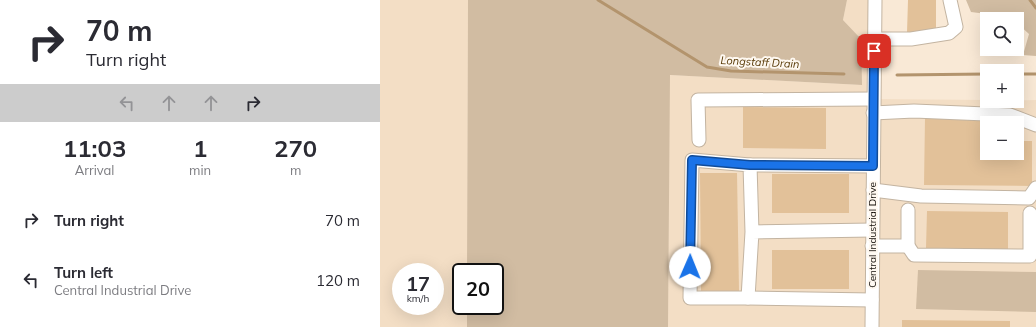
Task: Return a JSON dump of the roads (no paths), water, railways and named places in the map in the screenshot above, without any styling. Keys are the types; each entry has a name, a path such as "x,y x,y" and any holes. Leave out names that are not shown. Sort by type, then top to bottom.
{"street":[{"name":"Central Industrial Drive","path":"872,327 875,0"},
{"path":"874,39 911,39 949,33 956,27 950,0"},
{"path":"699,140 698,100 873,99"},
{"path":"873,113 914,110 1010,114 1036,125"},
{"path":"872,300 690,298 692,160 750,165 873,166"},
{"path":"748,298 752,232 750,165"},
{"path":"873,190 921,196 1030,198 1036,188"},
{"path":"908,210 908,246 914,254 1030,256 1030,214"},
{"path":"752,232 872,230"},
{"path":"872,246 908,246"}],"waterway":[{"name":"Longstaff Drain","path":"598,0 707,67 731,71 844,74"},
{"path":"1030,0 1036,8"},
{"name":"Longstaff Drain","path":"897,75 980,74"},
{"name":"Longstaff Drain","path":"1024,74 1036,74"}]}
